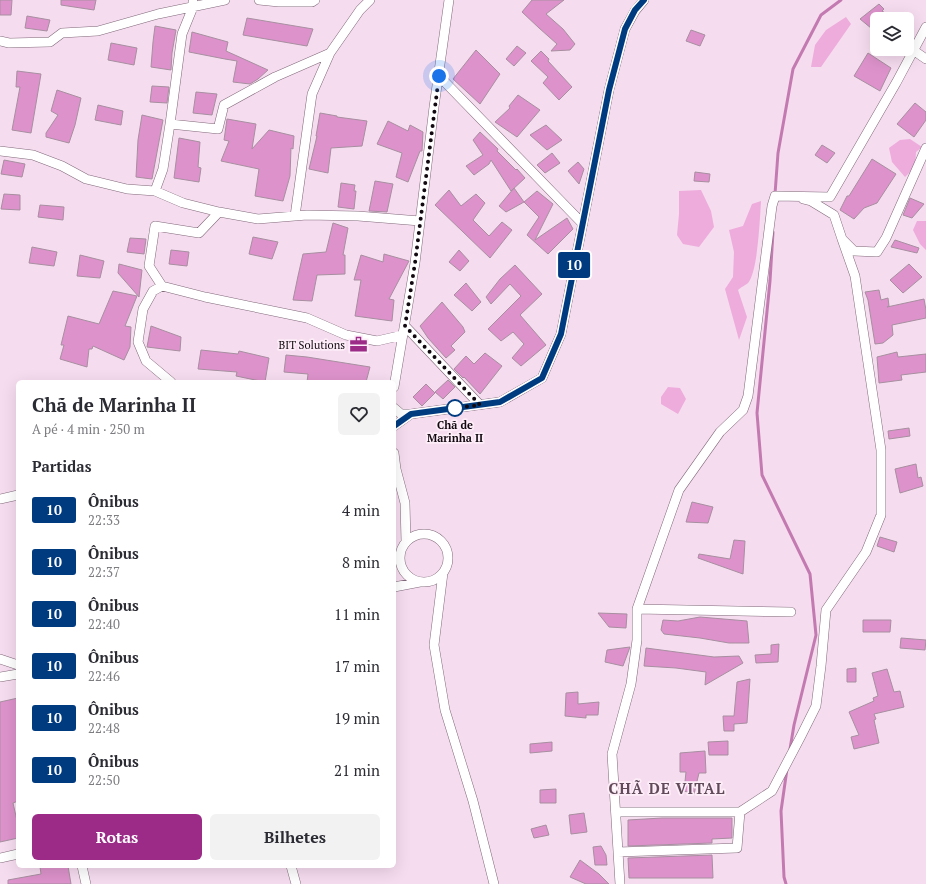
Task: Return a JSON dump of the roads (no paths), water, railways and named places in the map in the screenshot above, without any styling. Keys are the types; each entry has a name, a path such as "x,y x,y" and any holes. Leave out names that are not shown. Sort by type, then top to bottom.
{"street":[{"path":"0,41 9,43 50,42 62,33 98,31 193,3 225,0"},
{"path":"259,0 279,2 312,2 315,0"},
{"path":"295,216 312,94 330,53 360,10 370,0"},
{"path":"395,380 415,263 449,0"},
{"path":"396,410 401,414 411,414 500,402 542,378 561,334 609,90 625,29 635,10 644,0"},
{"path":"154,191 163,169 182,34 193,3"},
{"path":"914,48 926,27"},
{"path":"914,51 926,59"},
{"path":"170,124 218,129 224,105 275,77 330,53"},
{"path":"620,884 612,754 631,684 637,640 637,609 679,490 720,432 743,410 748,396 772,206 775,196 830,197 910,56"},
{"path":"439,76 583,224"},
{"path":"842,239 854,251 877,252 886,238 926,148"},
{"path":"0,150 33,155 62,166 86,180 127,189 154,191 183,203 219,212 258,219 307,214 420,221"},
{"path":"616,812 740,812 772,791 816,706 826,610 866,552 881,515 881,450 855,276 834,215 811,201 793,197"},
{"path":"219,212 199,233 155,226 149,266 162,286 205,297 308,318 346,335 377,341 404,330"},
{"path":"162,286 153,291 143,309 138,342 146,361 168,380"},
{"path":"404,330 480,405"},
{"path":"396,425 411,414"},
{"path":"396,469 405,503 406,542"},
{"path":"0,499 16,495"},
{"path":"422,582 414,580 397,563 402,548 406,542 414,536 422,534 432,535 440,539 446,546 448,555 448,564 444,573 434,645 445,710 473,801 494,884"},
{"path":"396,587 430,581 444,573"},
{"path":"637,609 792,612"},
{"path":"0,659 16,664"},
{"path":"0,677 16,674"},
{"path":"618,852 736,848 740,812"},
{"path":"0,858 16,854"},
{"path":"82,868 86,884"},
{"path":"291,868 296,884"}],"waterway":[{"path":"775,194 778,153 793,69 821,15 841,0"},
{"path":"773,232 770,281 757,413 762,475 810,574 816,635 794,725 790,749"},
{"path":"786,884 784,877 781,811 787,769"}],"place":[{"name":"BIT Solutions","path":"358,345"},
{"name":"Chã de Marinha II","path":"455,408"}],"district":[{"name":"CHÃ DE VITAL","path":"667,788"}]}
